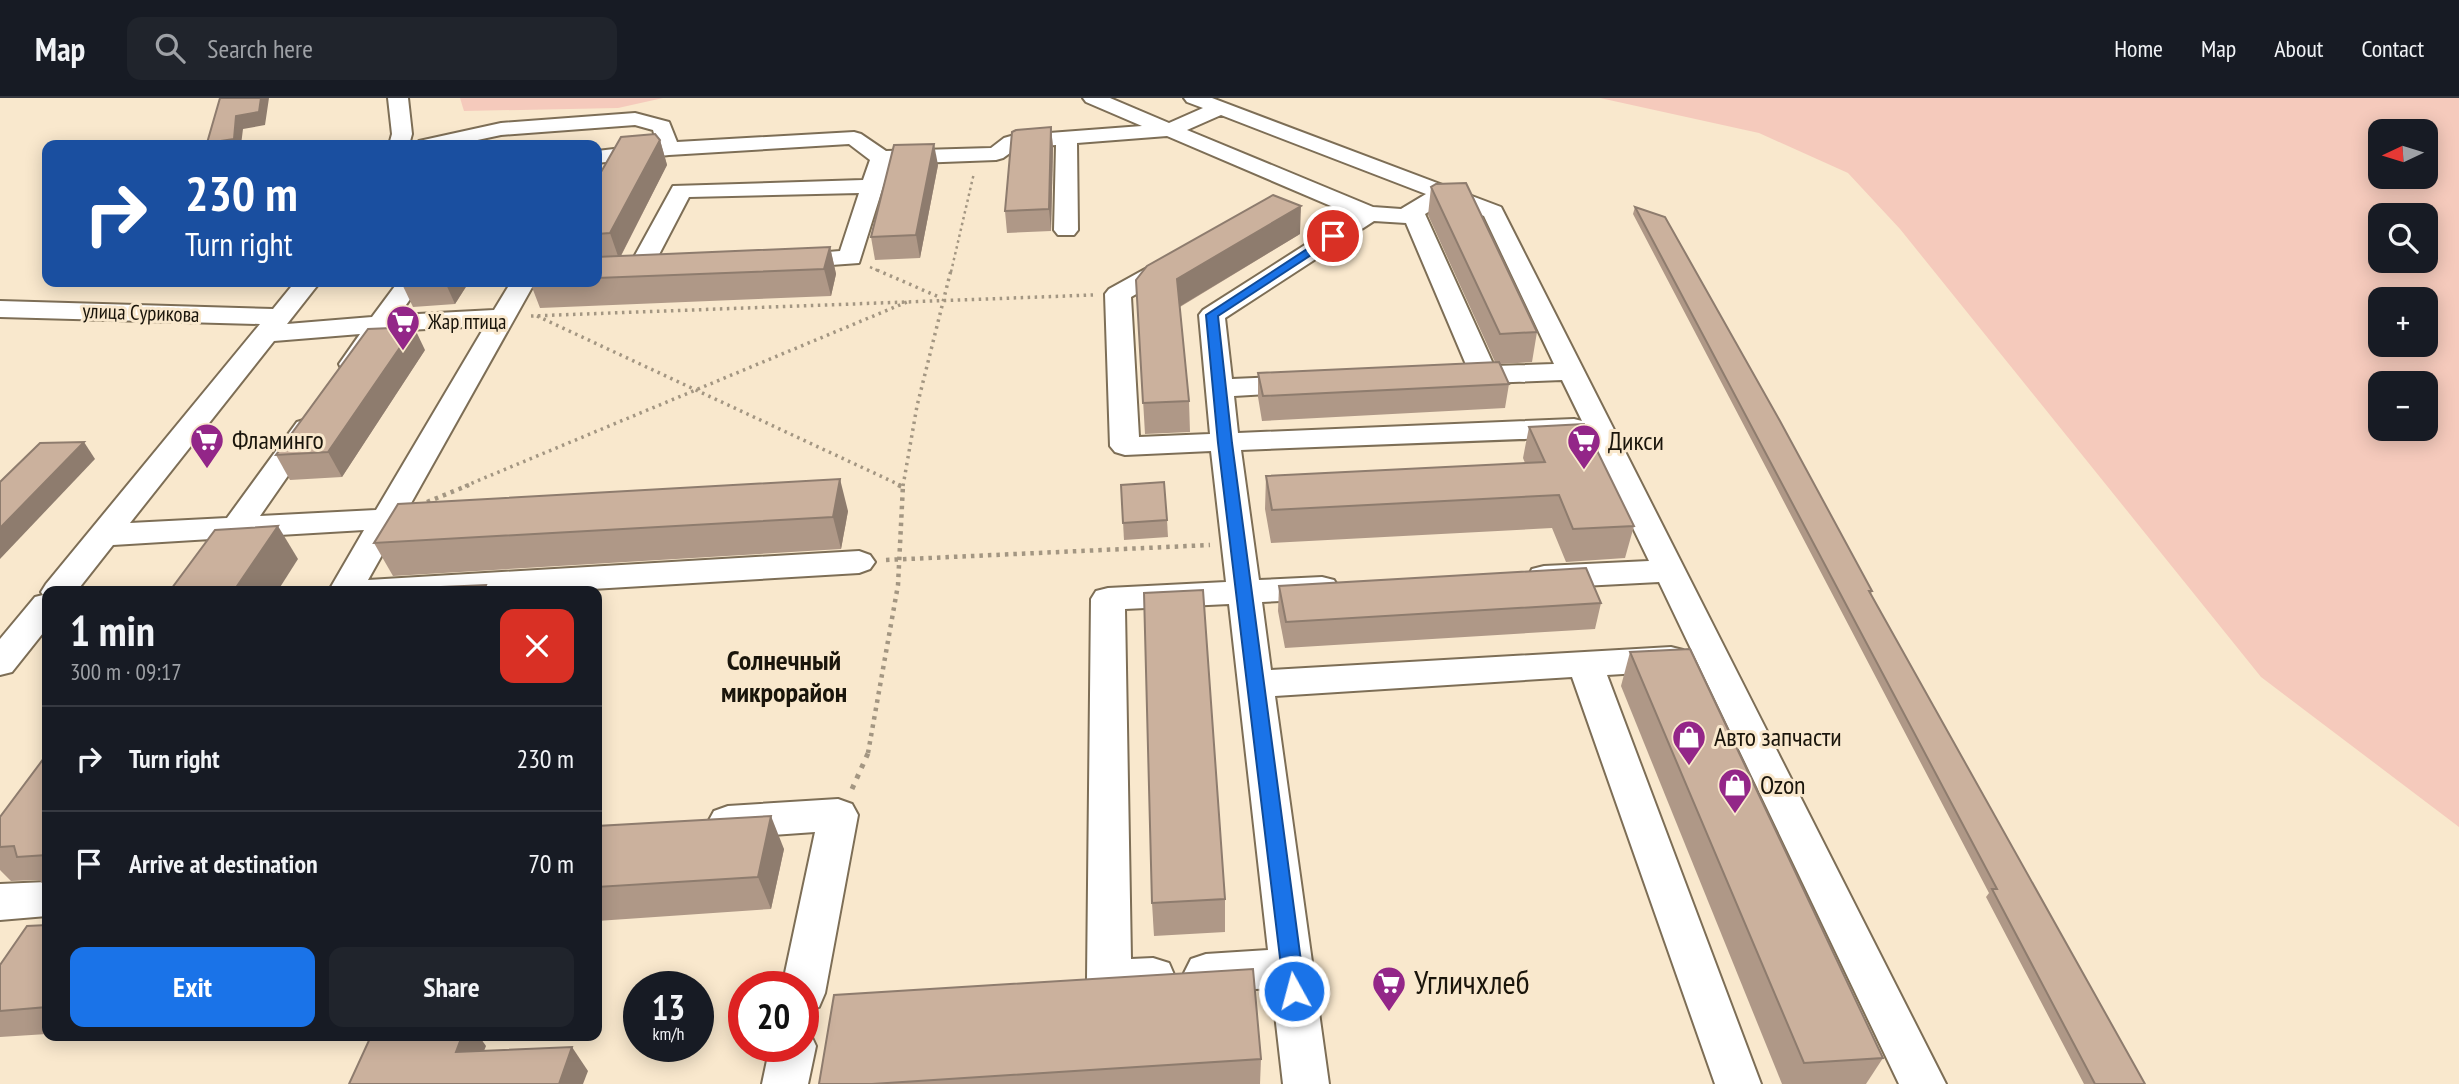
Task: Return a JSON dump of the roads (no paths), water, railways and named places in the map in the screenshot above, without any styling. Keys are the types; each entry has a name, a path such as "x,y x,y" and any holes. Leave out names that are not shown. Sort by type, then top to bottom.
{"street":[{"path":"398,98 400,140"},
{"path":"1093,98 1369,214 1405,216 1444,193"},
{"path":"1194,98 1493,212 1923,1084"},
{"path":"602,159 669,149 854,138 881,158 996,154 1011,142 1170,130 1220,108"},
{"path":"451,140 500,130 635,119 662,126 669,149"},
{"path":"1066,230 1067,137"},
{"path":"771,262 850,258 881,158"},
{"path":"666,267 629,268 681,191 872,186"},
{"path":"1413,212 1484,375"},
{"path":"1306,1084 1225,443 1212,315 1369,214"},
{"path":"1300,223 1333,236"},
{"path":"1198,249 1118,294 1125,446 1598,427"},
{"path":"63,586 304,287"},
{"path":"194,586 407,287"},
{"path":"348,586 520,287"},
{"name":"улица Сурикова","path":"0,309 275,326 381,324 502,317"},
{"path":"1428,378 1572,371"},
{"path":"1219,388 1331,382"},
{"path":"104,536 387,519"},
{"path":"479,586 859,562"},
{"path":"1505,579 1670,571"},
{"path":"1291,968 1109,980 1108,598 1355,586"},
{"path":"0,663 42,611"},
{"path":"1255,684 1712,656"},
{"path":"1585,664 1738,1084"},
{"path":"691,825 838,815 807,971"},
{"path":"0,902 42,899"},
{"path":"785,1084 790,1062"}],"place":[{"name":"Жар птица","path":"403,352"},
{"name":"Фламинго","path":"207,470"},
{"name":"Дикси","path":"1584,471"},
{"name":"Авто запчасти","path":"1689,767"},
{"name":"Ozon","path":"1735,815"},
{"name":"Угличхлеб","path":"1389,1013"}],"district":[{"name":"Солнечный микрорайон","path":"784,676"}]}
